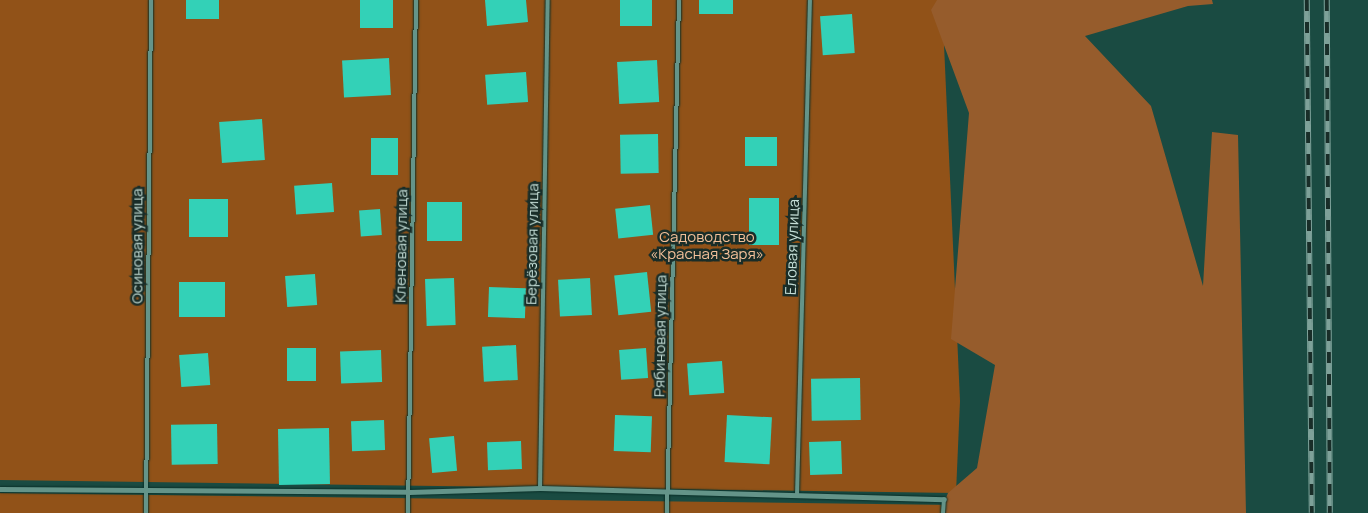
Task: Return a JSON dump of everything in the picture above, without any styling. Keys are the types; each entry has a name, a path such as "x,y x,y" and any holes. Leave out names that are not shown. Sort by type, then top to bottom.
{"street":[{"path":"0,489 147,492 409,492 540,488 944,499"}],"lane":[{"name":"Осиновая улица","path":"146,513 151,0"},
{"name":"Кленовая улица","path":"408,513 416,0"},
{"name":"Берёзовая улица","path":"540,488 548,0"},
{"name":"Рябиновая улица","path":"667,513 679,0"},
{"name":"Еловая улица","path":"797,495 810,0"},
{"path":"943,513 944,499"}],"green space":[{"name":"Садоводство «Красная Заря»","path":"0,0 942,0 960,401 956,493 0,480"},
{"path":"0,493 955,505 955,513 0,513"}],"shaded area":[{"path":"937,0 1212,0 1213,4 1188,6 1085,36 1151,106 1203,286 1212,132 1238,135 1246,513 940,513 948,493 977,468 995,365 951,339 969,113 931,10"}],"building":[{"path":"186,0 219,0 219,19 186,19"},
{"path":"360,0 393,0 393,28 360,28"},
{"path":"485,0 526,0 528,22 487,26"},
{"path":"620,0 652,0 652,26 620,26"},
{"path":"699,0 733,0 733,14 699,14"},
{"path":"852,14 855,53 823,55 820,16"},
{"path":"389,58 391,95 344,97 342,60"},
{"path":"657,60 659,102 619,104 617,62"},
{"path":"526,72 528,102 487,105 485,75"},
{"path":"262,119 265,160 222,163 219,122"},
{"path":"658,134 659,173 621,174 620,135"},
{"path":"745,137 777,137 777,166 745,166"},
{"path":"371,138 398,138 398,175 371,175"},
{"path":"332,183 334,212 296,215 294,186"},
{"path":"749,198 779,198 779,245 749,245"},
{"path":"189,199 228,199 228,237 189,237"},
{"path":"427,202 462,202 462,241 427,241"},
{"path":"650,205 653,235 618,238 615,209"},
{"path":"380,209 382,235 361,236 359,210"},
{"path":"647,272 651,312 618,315 614,275"},
{"path":"315,274 317,305 287,307 285,276"},
{"path":"454,278 456,325 427,326 425,279"},
{"path":"590,278 592,315 560,317 558,280"},
{"path":"179,282 225,282 225,317 179,317"},
{"path":"489,287 526,288 525,318 488,317"},
{"path":"516,345 518,380 484,382 482,347"},
{"path":"287,348 316,348 316,381 287,381"},
{"path":"646,348 648,378 621,380 619,350"},
{"path":"381,350 382,382 341,383 340,351"},
{"path":"208,353 210,385 181,387 179,355"},
{"path":"722,361 724,393 689,395 687,363"},
{"path":"860,378 861,420 812,421 811,379"},
{"path":"615,415 652,416 651,452 614,451"},
{"path":"727,415 772,417 769,464 725,462"},
{"path":"384,420 385,450 352,451 351,421"},
{"path":"217,424 218,464 172,465 171,425"},
{"path":"329,428 330,484 279,485 278,429"},
{"path":"454,436 457,471 432,473 429,438"},
{"path":"521,441 522,469 488,470 487,442"},
{"path":"841,441 842,474 810,475 809,442"}],"railway":[{"path":"1307,0 1312,513"},
{"path":"1327,0 1330,513"}]}
